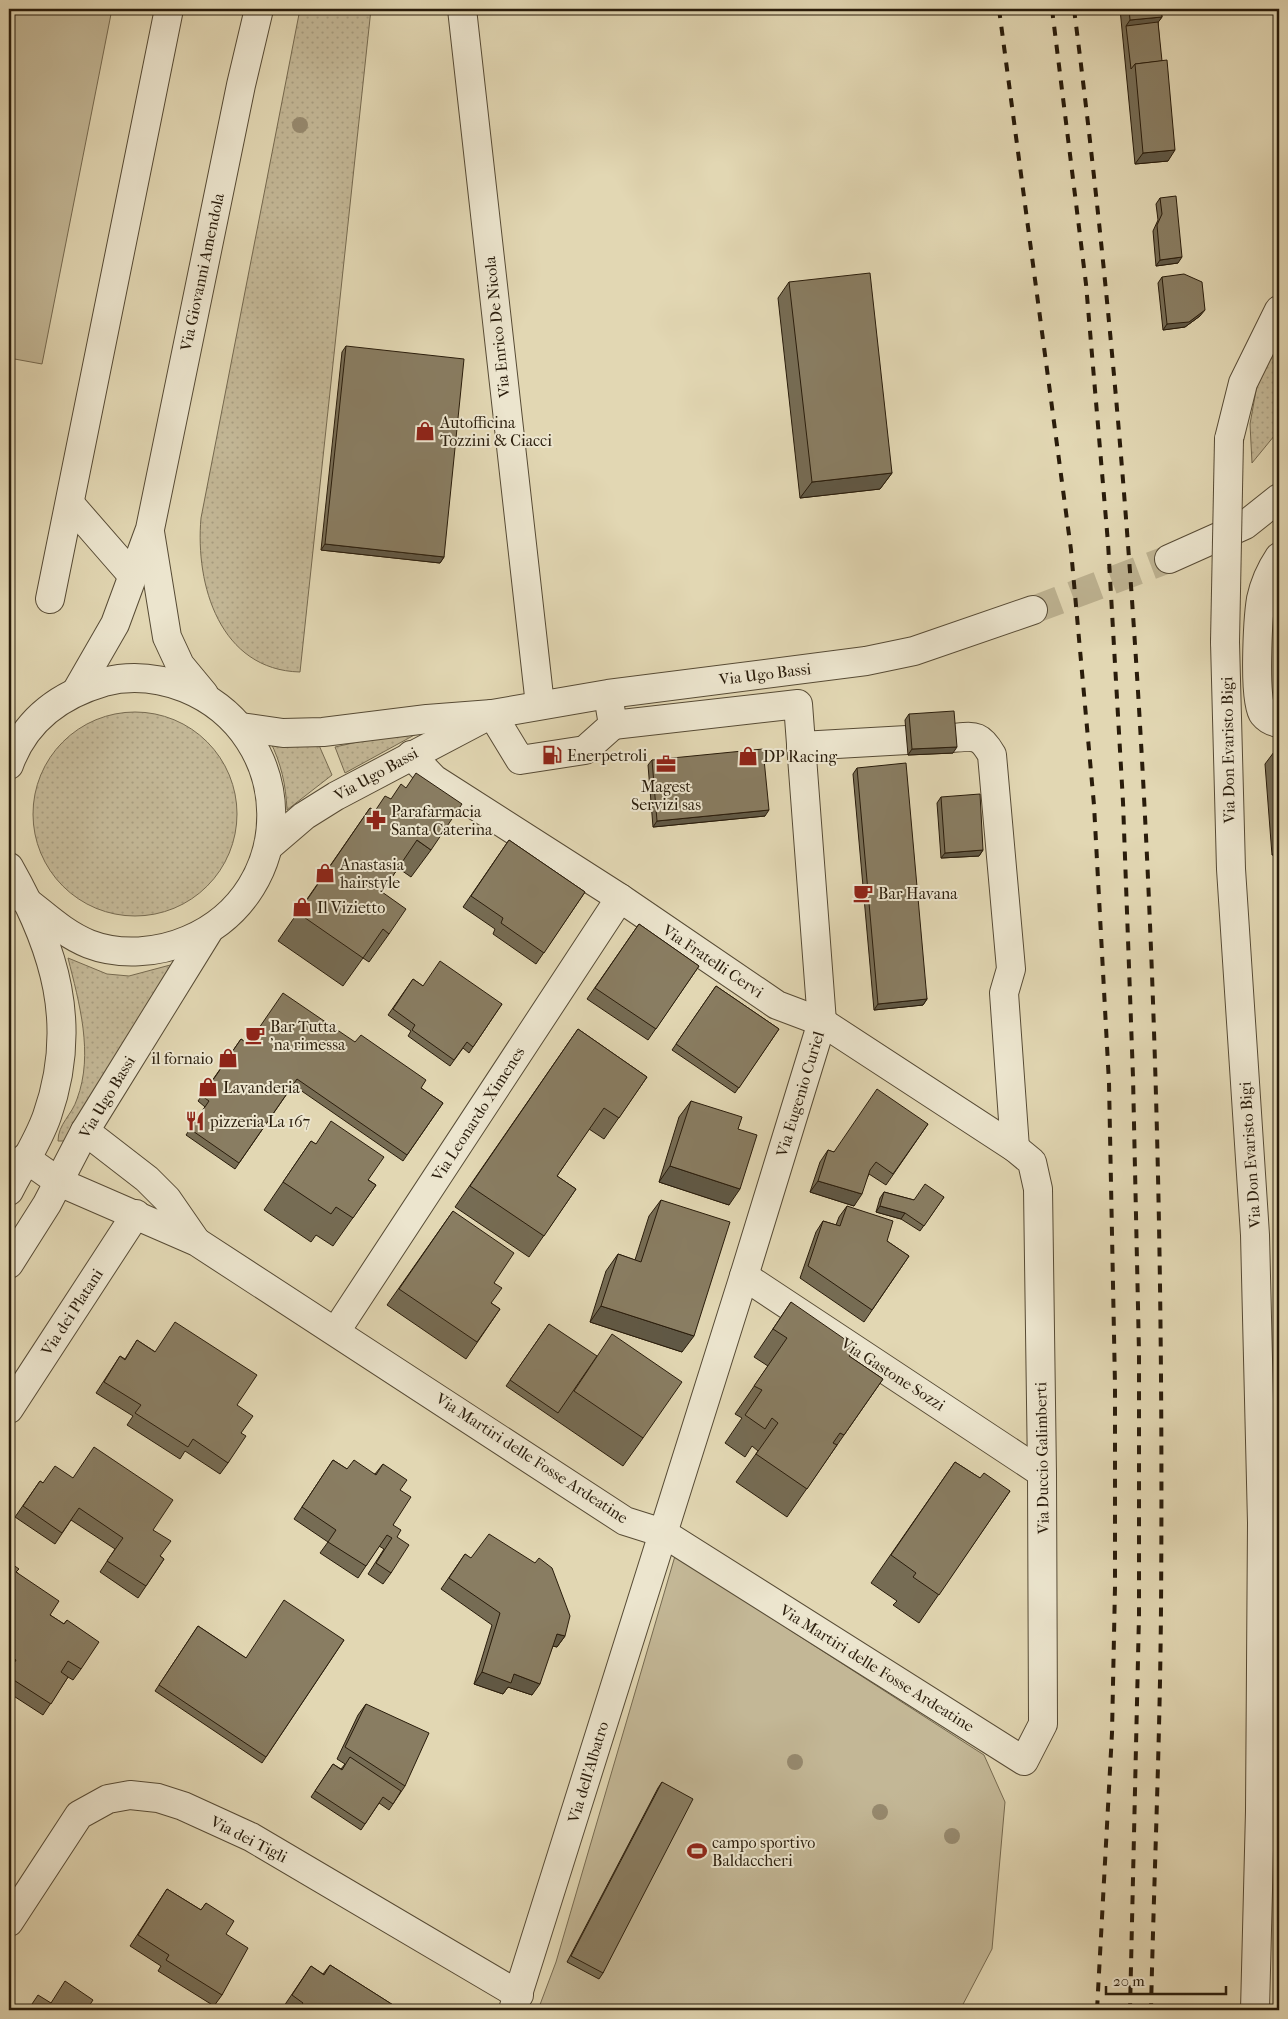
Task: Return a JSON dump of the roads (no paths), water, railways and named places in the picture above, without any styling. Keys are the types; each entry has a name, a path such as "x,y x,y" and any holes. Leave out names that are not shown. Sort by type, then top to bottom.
{"street":[{"path":"50,599 71,505 169,9"},
{"name":"Via Enrico De Nicola","path":"462,9 540,705"},
{"name":"Via Giovanni Amendola","path":"77,690 115,624 150,528 256,11"},
{"name":"Via Don Evaristo Bigi","path":"1255,2010 1270,1811 1271,1524 1256,1245 1231,868 1225,642 1229,439 1243,383 1279,310"},
{"path":"1169,559 1245,524 1279,498"},
{"path":"71,505 132,575"},
{"name":"Via Giovanni Amendola","path":"150,528 166,637 180,665 206,697"},
{"path":"1273,721 1263,714 1258,702 1258,640 1261,598 1279,557"},
{"name":"Via Ugo Bassi","path":"241,727 284,732 323,732 427,719 492,714 608,694 876,659 914,651 1033,610"},
{"name":"Via Ugo Bassi","path":"9,765 14,750 40,715 77,690 120,678 164,680 206,697 241,727 262,763 272,804 269,846 256,880 236,909 208,932 170,948 130,952 90,944 53,925 18,894"},
{"path":"492,714 520,760 585,750 614,725 608,694"},
{"name":"Via Eugenio Curiel","path":"614,725 798,704 822,1022 663,1533"},
{"name":"Via Ugo Bassi","path":"269,846 304,816 411,755 492,714"},
{"path":"952,738 974,736 984,741 992,755 1011,969 1004,993 1020,1151"},
{"path":"801,746 907,740"},
{"name":"Via Fratelli Cervi","path":"411,755 434,779 620,898 777,1005 822,1022 1020,1151"},
{"name":"Via Ugo Bassi","path":"9,867 18,894 50,951 62,1013 62,1052 46,1118 9,1191"},
{"name":"Via Leonardo Ximenes","path":"336,1331 620,898"},
{"name":"Via Ugo Bassi","path":"9,1264 59,1182 85,1131 208,932"},
{"name":"Via Martiri delle Fosse Ardeatine","path":"85,1131 167,1198 197,1242"},
{"name":"Via Duccio Galimberti","path":"1020,1151 1032,1162 1038,1189 1042,1473 1043,1724 1024,1761"},
{"name":"Via Martiri delle Fosse Ardeatine","path":"26,1158 59,1182 197,1242 625,1521 663,1533 1024,1761"},
{"name":"Via dei Platani","path":"9,1409 136,1214"},
{"name":"Via Gastone Sozzi","path":"744,1276 1042,1473"},
{"name":"Via dell'Albatro","path":"516,2002 663,1533"},
{"name":"Via dei Tigli","path":"9,1922 79,1815 108,1799 130,1795 158,1798 183,1806 251,1837 516,2002"}],"tunnel":[{"path":"1033,610 1169,559"}],"railway":[{"path":"999,9 1071,550 1094,805 1109,1083 1115,1385 1115,1587 1112,1733 1097,2010"},
{"path":"1052,9 1086,284 1108,543 1123,802 1133,1077 1139,1353 1139,1615 1130,2010"},
{"path":"1074,9 1117,407 1144,806 1153,1006 1159,1207 1161,1607 1151,2010"}],"place":[{"name":"Autofficina Tozzini & Ciacci","path":"425,431"},
{"name":"Enerpetroli","path":"552,755"},
{"name":"DP Racing","path":"748,756"},
{"name":"Magest Servizi sas","path":"666,764"},
{"name":"Parafarmacia Santa Caterina","path":"376,820"},
{"name":"Anastasia hairstyle","path":"325,873"},
{"name":"Bar Havana","path":"863,893"},
{"name":"Il Vizietto","path":"302,907"},
{"name":"Bar Tutta 'na rimessa","path":"255,1035"},
{"name":"il fornaio","path":"228,1058"},
{"name":"Lavanderia","path":"208,1087"},
{"name":"pizzeria La 167","path":"195,1121"},
{"name":"campo sportivo Baldaccheri","path":"697,1851"}]}
